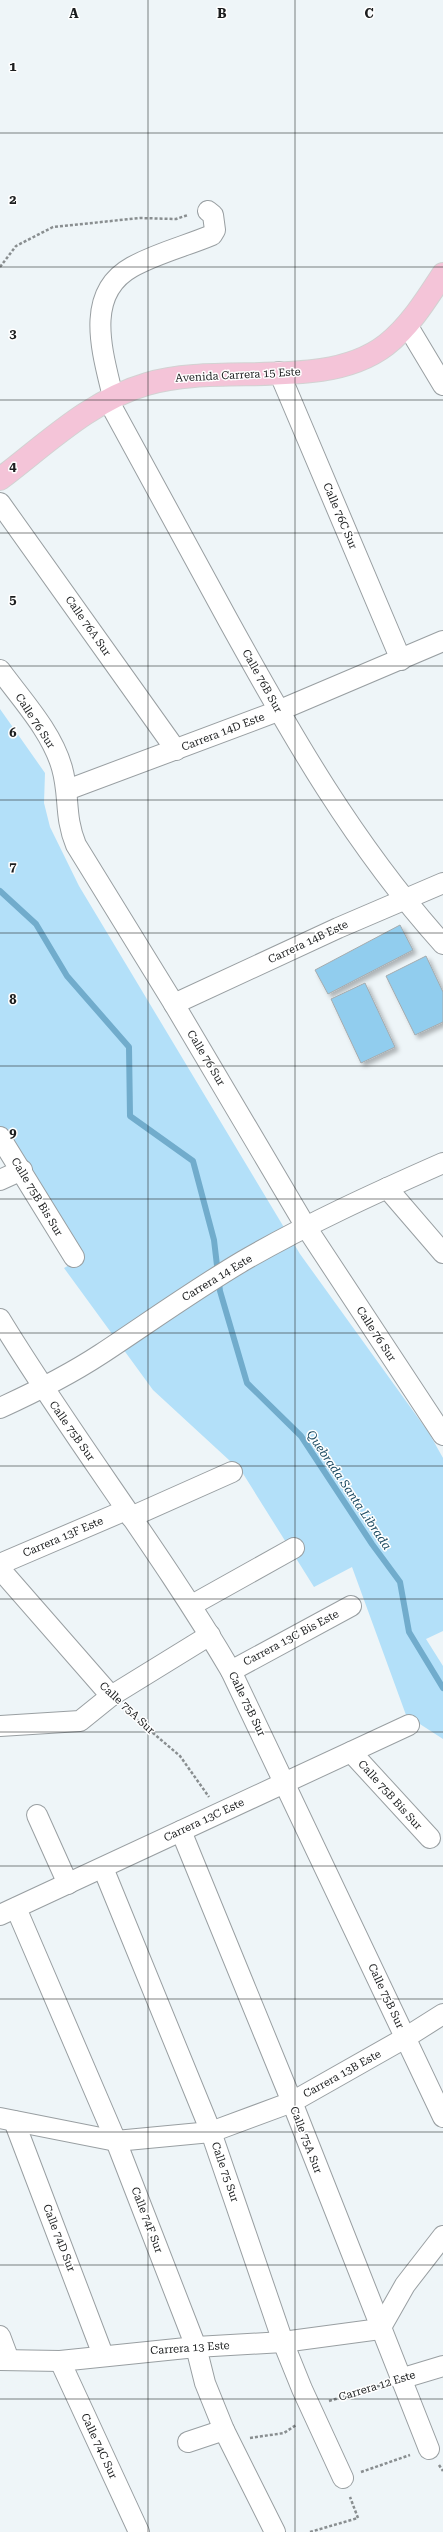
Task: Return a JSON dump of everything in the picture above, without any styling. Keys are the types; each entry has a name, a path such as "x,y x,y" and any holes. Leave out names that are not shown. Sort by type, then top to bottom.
{"main road":[{"name":"Avenida Carrera 15 Este","path":"0,479 110,398 147,384 184,376 314,371 349,364 386,345 407,325 443,274"}],"street":[{"name":"Calle 76B Sur","path":"208,211 213,215 215,230 212,235 131,267 116,278 105,294 100,311 101,348 110,398 278,711 320,783 403,900 443,944"},
{"path":"407,325 443,385"},
{"name":"Calle 76C Sur","path":"279,372 401,660"},
{"name":"Calle 76A Sur","path":"0,503 176,750"},
{"name":"Carrera 14D Este","path":"67,790 278,711 443,641"},
{"name":"Calle 76 Sur","path":"0,670 51,743 62,766 67,790 68,827 76,845 174,1004 306,1227 443,1435"},
{"name":"Carrera 14B Este","path":"174,1004 443,883"},
{"name":"Calle 75B Bis Sur","path":"0,1136 74,1257"},
{"name":"Carrera 14 Este","path":"0,1408 42,1388 100,1355 187,1295 242,1261 306,1227 443,1163"},
{"path":"0,1180 22,1170"},
{"path":"387,1188 443,1252"},
{"name":"Calle 75B Sur","path":"0,1319 42,1388 192,1605 231,1671 443,2117"},
{"name":"Carrera 13F Este","path":"0,1564 232,1472"},
{"path":"192,1605 294,1548"},
{"name":"Calle 75A Sur","path":"0,1569 111,1696"},
{"name":"Carrera 13C Bis Este","path":"231,1671 351,1606"},
{"path":"0,1726 80,1721 111,1696 210,1635"},
{"name":"Carrera 13C Este","path":"8,1912 408,1725"},
{"name":"Calle 75B Bis Sur","path":"351,1752 430,1838"},
{"path":"37,1815 68,1884"},
{"name":"Calle 75A Sur","path":"181,1831 292,2102 380,2329 429,2449"},
{"name":"Calle 75 Sur","path":"103,1868 211,2132 283,2342 343,2478"},
{"name":"Calle 74F Sur","path":"8,1912 116,2140 196,2347 205,2383 228,2435 275,2532"},
{"name":"Carrera 13B Este","path":"7,2120 116,2140 211,2132 292,2102 405,2038 443,2014"},
{"name":"Calle 74D Sur","path":"7,2120 103,2355"},
{"path":"380,2329 406,2285 443,2236"},
{"name":"Carrera 13 Este","path":"5,2360 60,2361 103,2355 196,2347 283,2342 380,2329"},
{"path":"0,2336 5,2360"},
{"name":"Calle 74C Sur","path":"60,2361 139,2532"},
{"name":"Carrera 12 Este","path":"400,2379 443,2366"},
{"path":"188,2442 228,2435"}],"path":[{"path":"0,267 16,246 52,227 140,218 176,219 208,211"},
{"name":"Calle 75A Sur","path":"111,1696 180,1756 221,1812"},
{"name":"Carrera 12 Este","path":"311,2407 400,2379"},
{"path":"228,2435 284,2433 299,2423"},
{"path":"343,2478 429,2449"},
{"path":"310,2532 358,2518"}],"shaded area":[{"path":"0,709 45,773 44,803 50,827 79,886 300,1254 429,1433 443,1458 443,1631 426,1639 443,1666 443,1739 406,1715 352,1567 314,1587 242,1472 153,1390 64,1268 83,1258 0,1127"}],"building":[{"path":"400,925 413,950 328,994 315,970"},
{"path":"426,956 443,992 443,1022 415,1035 386,976"},
{"path":"365,983 395,1047 361,1063 331,999"}],"waterway":[{"name":"Quebrada Santa Librada","path":"0,891 36,924 67,976 129,1047 130,1116 193,1161 214,1240 220,1291 247,1383 301,1436 372,1544 400,1582 409,1632 443,1688"}]}
